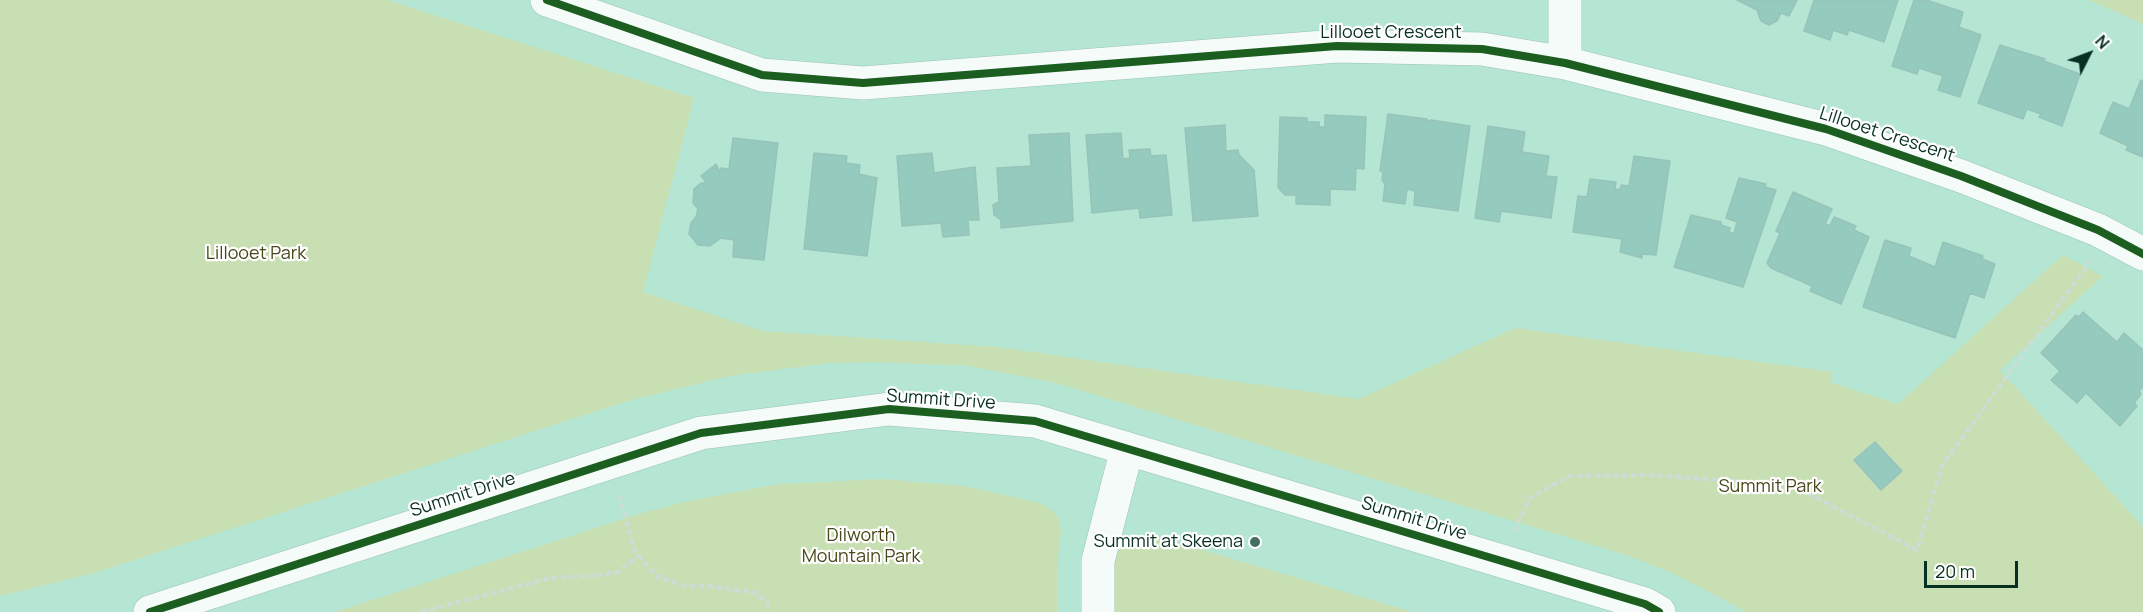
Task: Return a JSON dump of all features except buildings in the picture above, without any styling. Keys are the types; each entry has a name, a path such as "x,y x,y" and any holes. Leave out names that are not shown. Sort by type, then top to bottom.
{"street":[{"name":"Lillooet Crescent","path":"547,0 762,75 863,83 1337,46 1482,49 1565,63 1826,129 1961,176 2109,236 2143,254"},
{"path":"1565,0 1565,63"},
{"name":"Summit Drive","path":"150,612 701,434 889,409 1035,422 1645,604 1659,612"},
{"path":"1098,612 1098,561 1127,449"}],"path":[{"path":"1501,561 1530,498 1569,476 1649,475 1792,485 1917,550 1942,466 2109,236"},
{"path":"610,463 638,556 656,576 684,586 708,586 756,594 768,603 768,612"},
{"path":"420,612 550,578 594,576 618,572 638,556"}],"green space":[{"name":"Lillooet Park","path":"0,0 387,0 694,98 643,292 763,331 997,347 1359,399 1515,328 1833,372 1830,382 1898,404 2063,255 2103,276 2000,370 2143,527 2143,612 1747,612 1672,573 1626,555 1056,383 969,366 877,362 829,363 730,376 628,401 94,573 0,596"},
{"path":"2089,0 2143,0 2143,24"},
{"name":"Dilworth Mountain Park","path":"882,479 964,486 1040,503 1051,509 1059,519 1061,531 1057,569 1057,612 335,612 642,513 688,501 779,484"},
{"path":"1153,537 1413,612 1111,612 1115,553 1126,542"}],"cycle path":[{"path":"547,0 762,75 863,83 1337,46 1482,49 1565,63 1826,129 1961,176 2098,230 2143,254"},
{"path":"150,612 701,433 889,409 1035,421 1645,604 1659,612"}],"place":[{"name":"Summit at Skeena","path":"1255,542"}],"park label":[{"name":"Summit Park","path":"1770,487"}]}
